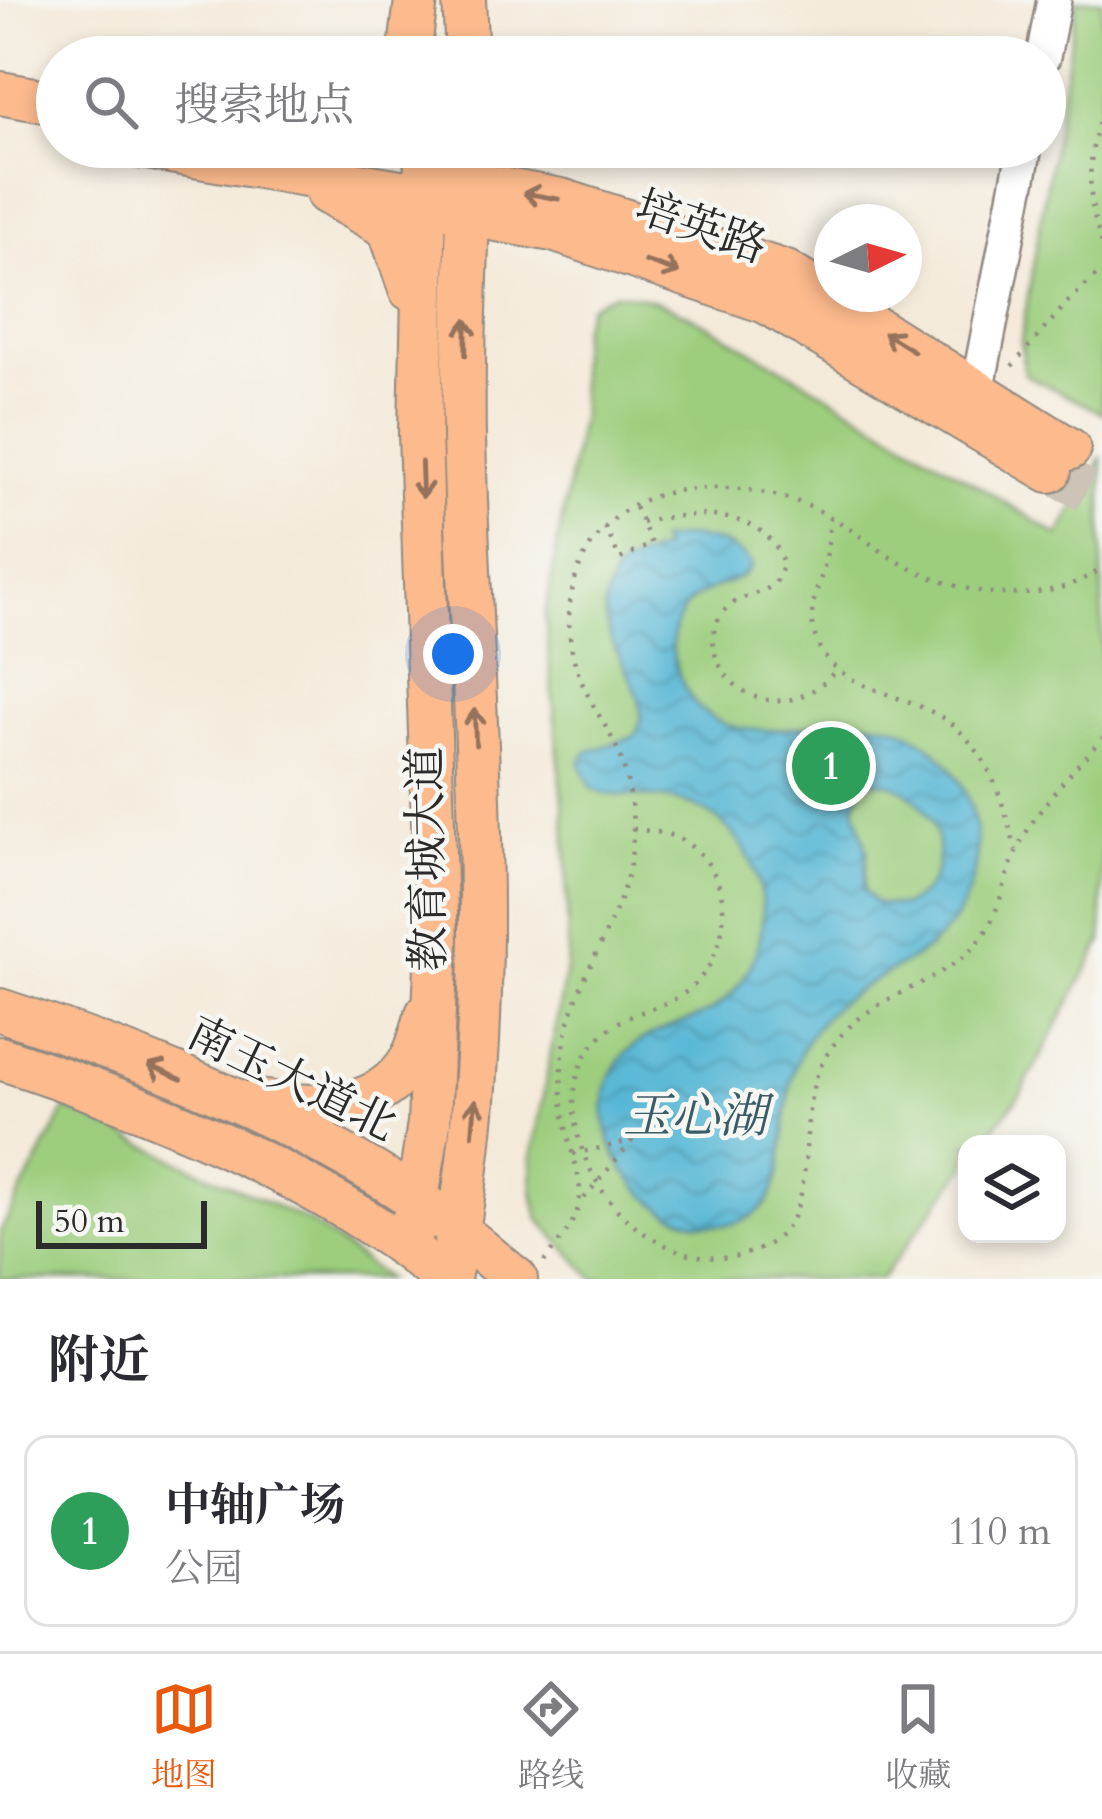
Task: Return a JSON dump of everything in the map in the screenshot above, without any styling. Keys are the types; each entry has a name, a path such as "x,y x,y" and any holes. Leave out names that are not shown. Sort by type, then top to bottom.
{"main road":[{"path":"412,36 418,0"},
{"path":"418,0 421,36"},
{"path":"464,0 466,36"},
{"path":"0,93 36,99"},
{"path":"0,122 36,128"},
{"path":"309,168 388,228 422,332"},
{"name":"培英路","path":"425,169 469,182 553,230 766,302 970,406 1059,460"},
{"name":"教育城大道","path":"410,1250 435,1057 436,990 420,434 425,169"},
{"name":"教育城大道","path":"447,1279 458,1232 479,1059 481,943 464,434 469,182"},
{"path":"221,1097 311,1107 354,1104 385,1088 411,1058 436,990"},
{"name":"南玉大道北","path":"0,1010 86,1038 316,1143 419,1201 516,1279"},
{"name":"南玉大道北","path":"0,1058 70,1081 296,1183 410,1250 447,1279"}],"street":[{"path":"1046,36 1054,0"},
{"path":"970,406 1021,168"}],"path":[{"path":"1101,115 1089,180 1102,244"},
{"path":"1012,366 1102,270"},
{"path":"580,1203 563,1103 564,1048 574,1001 625,889 633,829 622,761 578,674 569,630 568,608 578,566 605,527 656,495 729,489 773,495 830,517 894,559 936,579 991,592 1053,591 1102,568"},
{"path":"605,527 620,559 652,544 634,505"},
{"path":"642,523 715,513 764,534 776,545 783,567 775,584 733,602 716,626 718,662 732,682 756,697 788,702 811,695 836,670"},
{"path":"830,517 826,557 814,593 812,622 820,650 836,670 863,686 914,701 955,727 992,774 1016,850"},
{"path":"633,829 672,836 707,862 724,904 721,934 706,970 681,996 616,1024 596,1042 576,1078 575,1125 600,1186 623,1216 669,1246 717,1258 747,1254 784,1230 803,1193 810,1096 831,1048 874,1007 975,946 1029,825 1102,738"},
{"path":"532,1279 573,1221 580,1203 632,1141 573,1154"}],"green space":[{"path":"1077,0 1102,0 1102,413 1024,374 1021,340 1049,168 1066,168 1066,67"},
{"path":"614,293 673,308 877,424 1059,536 1102,456 1102,942 1020,1095 989,1135 958,1135 958,1177 881,1279 594,1279 539,1219 532,1158 568,958 566,834 545,615 581,414 578,361 589,306"},
{"path":"66,1108 311,1223 387,1279 0,1279 0,1232"}],"water":[{"name":"玉心湖","path":"686,537 714,541 731,547 752,565 737,579 698,596 677,622 674,660 695,703 715,720 740,728 854,722 892,725 912,734 954,772 967,795 977,846 967,896 939,938 838,1004 813,1031 795,1069 773,1193 754,1214 732,1224 684,1219 650,1200 618,1159 605,1110 608,1085 619,1063 638,1043 705,1014 726,999 744,977 762,924 754,870 742,845 723,824 675,800 602,793 591,787 580,763 587,752 634,737 641,720 634,685 605,614 617,572 662,549 659,541","holes":["873,781 890,784 918,801 935,830 938,847 930,884 904,906 877,904 864,891 867,850 855,807 862,786"]}],"tunnel":[{"path":"1050,471 1102,499"}],"place":[{"name":"中轴广场","path":"831,766"}]}
